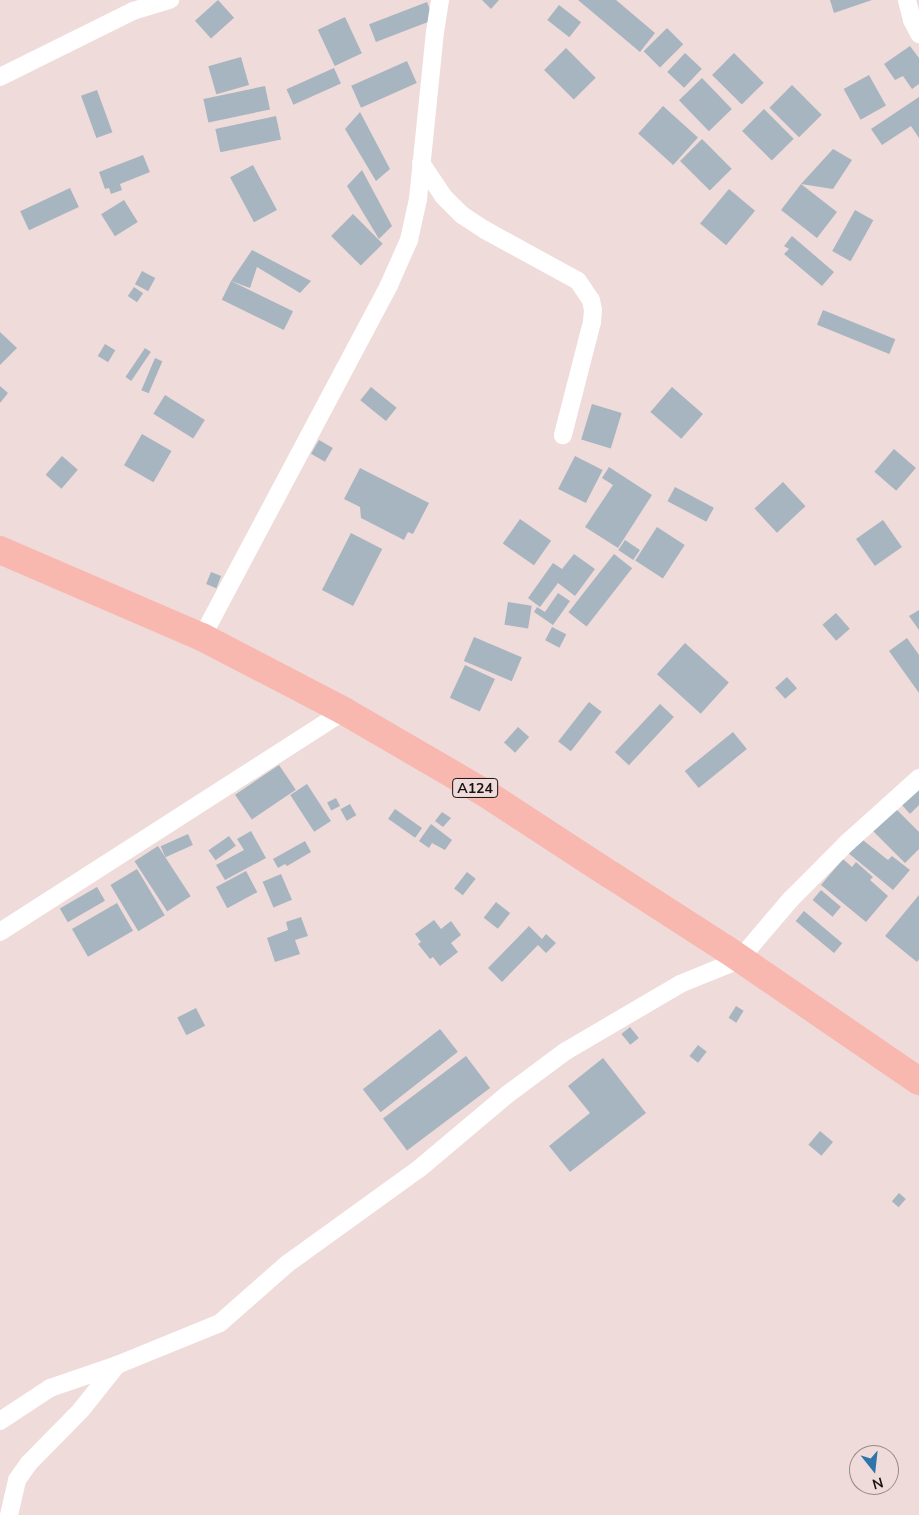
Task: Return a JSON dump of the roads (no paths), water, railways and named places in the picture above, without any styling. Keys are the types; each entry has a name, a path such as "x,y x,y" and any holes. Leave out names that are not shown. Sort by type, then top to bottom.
{"highway":[{"name":"A124","path":"0,550 202,637 344,711 484,794 739,960 919,1081"}],"street":[{"path":"0,77 133,11 170,0"},
{"path":"202,637 389,285 409,240 418,199 440,0"},
{"path":"907,0 912,20 919,34"},
{"path":"422,163 443,196 462,215 485,230 578,281 591,300 593,310 592,322 563,435"},
{"path":"0,932 344,711"},
{"path":"0,1421 50,1388 117,1366 220,1323 287,1264 420,1168 508,1094 566,1051 680,984 739,960 792,899 848,842 919,778"},
{"path":"9,1515 17,1480 29,1463 81,1410 117,1366"}]}
